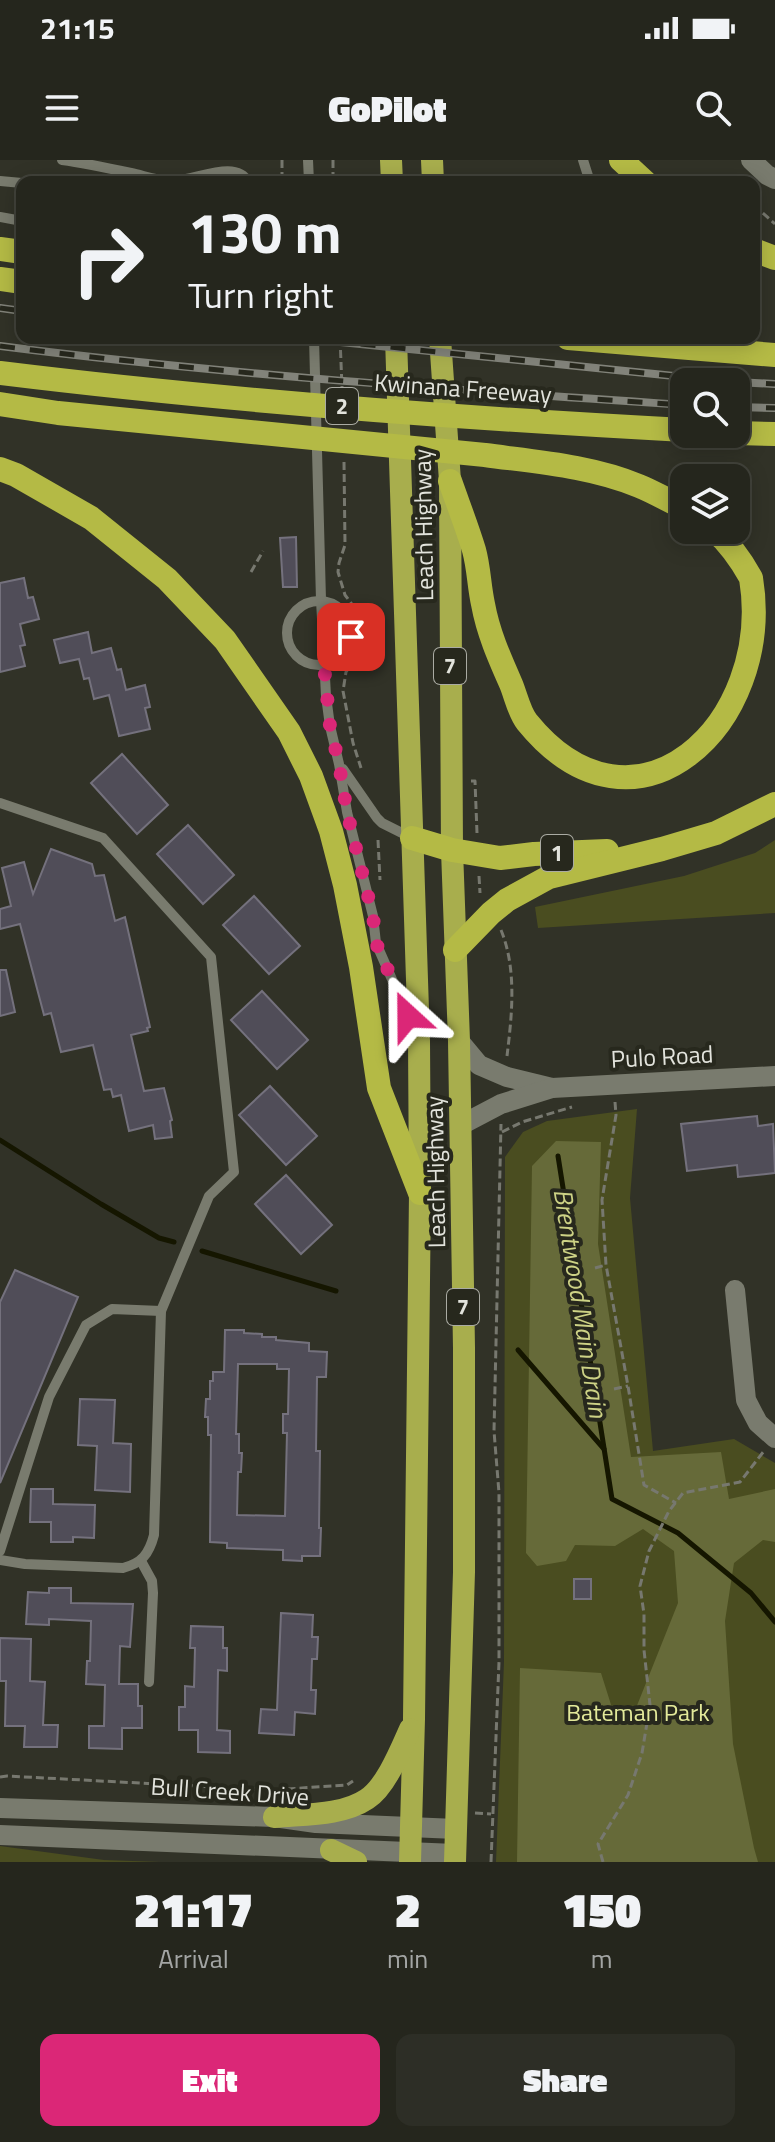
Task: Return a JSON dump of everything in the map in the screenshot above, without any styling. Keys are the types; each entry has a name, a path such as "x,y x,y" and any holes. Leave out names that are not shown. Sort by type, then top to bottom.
{"highway":[{"path":"621,160 638,176"},
{"name":"Leach Highway","path":"396,344 419,1041 420,1193 410,1857"},
{"name":"Leach Highway","path":"440,344 450,481 452,850 464,1348 464,1572 455,1858"},
{"path":"641,344 775,355"},
{"name":"Kwinana Freeway","path":"0,373 218,396 478,418 670,429"},
{"path":"0,404 545,463 637,485 670,501"},
{"path":"750,433 775,434"},
{"path":"0,469 91,518 167,579 225,640 289,732 311,776 331,831 361,967 379,1088 420,1193"},
{"path":"450,481 474,552 494,647 525,720 554,750 591,771 623,778 657,776 688,768 717,751 741,725 759,695 767,665 769,635 761,597 743,563 726,544"},
{"name":"1","path":"412,838 452,850 500,858 662,849 716,833 775,804"},
{"path":"455,950 497,908 549,877 662,849"},
{"path":"274,1817 348,1808 367,1799 376,1792 392,1766 414,1719"},
{"path":"331,1850 356,1862"}],"main road":[{"path":"751,160 775,179"},
{"name":"Pulo Road","path":"459,1041 479,1065 504,1076 552,1088"},
{"name":"Pulo Road","path":"461,1125 501,1104 552,1088 775,1076"},
{"path":"735,1290 746,1400 770,1444"},
{"name":"Bull Creek Drive","path":"0,1808 274,1817 316,1823 456,1829"},
{"path":"0,1838 32,1836 455,1858"}],"lane":[{"path":"62,160 145,176"},
{"path":"194,176 228,162 241,166 247,176"},
{"path":"314,344 321,600 330,726 376,943 419,1041"},
{"path":"310,601 332,602 347,616 351,626 348,647 334,662 324,665 303,661 288,644 286,634 293,613 300,605 310,601"},
{"path":"339,764 377,818 412,838"},
{"path":"0,803 103,838 211,957 234,1172 209,1196 161,1311 154,1535 145,1558 123,1568 0,1560"},
{"path":"0,1551 49,1397 86,1325 112,1309 161,1311"},
{"path":"141,1561 152,1581 153,1593 149,1682"}],"path":[{"path":"760,210 775,224"},
{"path":"344,473 345,545 338,572 345,595 357,611 362,629 358,655 346,672 343,691 353,743 362,769"},
{"path":"251,572 263,551"},
{"path":"467,780 475,781 477,840"},
{"path":"378,840 380,887"},
{"path":"479,867 481,898"},
{"path":"471,884 479,883"},
{"path":"499,925 509,949 512,1012 504,1076"},
{"path":"615,1098 616,1115 602,1200 606,1265 644,1485 676,1503"},
{"path":"491,1862 499,1662 499,1493 494,1431 502,1132"},
{"path":"595,1268 606,1265"},
{"path":"614,1389 628,1386"},
{"path":"603,1862 598,1844 628,1795 642,1753 650,1705 640,1586 656,1533 683,1493 740,1482 770,1444"},
{"path":"0,1777 271,1790 347,1785 361,1778"}],"green space":[{"path":"775,840 775,913 538,928 535,907 684,876 755,853"},
{"name":"Bateman Park","path":"637,1109 630,1198 653,1451 734,1439 775,1463 775,1862 496,1862 504,1662 505,1157 523,1132 547,1121"},
{"path":"556,1141 601,1142 598,1244 631,1457 721,1452 729,1499 775,1489 775,1542 763,1540 734,1563 725,1621 733,1744 758,1862 517,1862 520,1668 601,1673 613,1711 634,1713 678,1603 674,1551 643,1529 615,1546 575,1545 566,1561 537,1566 526,1553 532,1166"},
{"path":"0,1846 104,1860 161,1862 0,1862"}],"building":[{"path":"296,537 297,587 283,587 280,538"},
{"path":"24,578 28,598 33,597 39,619 20,624 25,645 20,646 25,666 0,672 0,583"},
{"path":"88,632 92,653 111,648 126,690 145,685 150,707 145,708 150,729 119,736 109,695 94,699 89,678 84,679 79,659 60,663 54,640"},
{"path":"122,754 168,805 137,834 91,783"},
{"path":"188,825 234,875 203,904 157,854"},
{"path":"51,849 92,864 95,876 104,875 115,921 125,917 150,1027 148,1031 131,1035 144,1091 164,1088 172,1120 172,1137 155,1139 153,1125 129,1131 121,1095 113,1097 111,1089 104,1090 93,1045 61,1052 51,1013 44,1015 20,924 0,929 0,909 11,906 2,868 24,862 33,894"},
{"path":"254,896 300,946 269,974 223,925"},
{"path":"0,970 6,970 15,1012 0,1016"},
{"path":"262,991 308,1040 277,1069 231,1020"},
{"path":"270,1086 317,1136 286,1165 239,1115"},
{"path":"757,1116 758,1126 773,1124 775,1173 738,1177 737,1165 687,1171 681,1124"},
{"path":"286,1175 332,1225 301,1254 255,1204"},
{"path":"15,1270 78,1297 0,1483 0,1302"},
{"path":"225,1330 244,1330 244,1333 262,1334 262,1337 276,1337 276,1340 309,1343 309,1351 327,1352 326,1377 317,1377 320,1556 302,1556 302,1561 283,1560 283,1550 227,1548 227,1543 210,1542 211,1435 208,1435 208,1417 205,1417 206,1399 210,1399 213,1372 224,1372","holes":["238,1364 277,1364 277,1369 289,1369 288,1414 283,1414 283,1433 287,1433 285,1516 237,1515 238,1472 241,1472 242,1453 239,1453 239,1434 236,1434"]},
{"path":"80,1399 115,1400 113,1443 131,1444 130,1492 95,1490 97,1446 78,1445"},
{"path":"31,1489 53,1489 53,1504 95,1505 94,1538 73,1537 73,1542 51,1542 51,1522 30,1522"},
{"path":"574,1579 591,1579 591,1599 574,1599"},
{"path":"49,1588 71,1588 71,1603 133,1604 130,1647 120,1646 119,1684 138,1684 142,1728 122,1728 122,1749 89,1748 89,1726 104,1726 105,1685 86,1684 91,1621 49,1619 49,1625 26,1624 28,1592 49,1593"},
{"path":"281,1613 313,1615 312,1637 318,1637 317,1659 312,1659 311,1690 316,1690 315,1714 295,1712 294,1735 259,1733 261,1709 277,1710"},
{"path":"191,1626 223,1627 227,1671 218,1670 217,1730 230,1731 230,1753 198,1752 198,1730 179,1730 179,1707 185,1707 185,1686 194,1687 195,1648 190,1648"},
{"path":"0,1638 31,1639 30,1681 45,1682 43,1725 58,1725 57,1747 24,1747 25,1726 5,1726 6,1681 0,1681"}],"waterway":[{"path":"0,1140 101,1204 159,1238 174,1242"},
{"name":"Brentwood Main Drain","path":"558,1156 612,1499 678,1533 751,1593 775,1622"},
{"path":"202,1251 336,1291"},
{"path":"518,1350 604,1449"}],"railway":[{"path":"0,308 16,310"},
{"path":"360,344 670,376"},
{"path":"0,346 256,373 670,404"},
{"path":"750,383 775,384"},
{"path":"750,407 775,408"}],"route":[{"path":"351,637 342,655 324,665 330,726 347,812 373,916 376,943 408,1016"}]}
